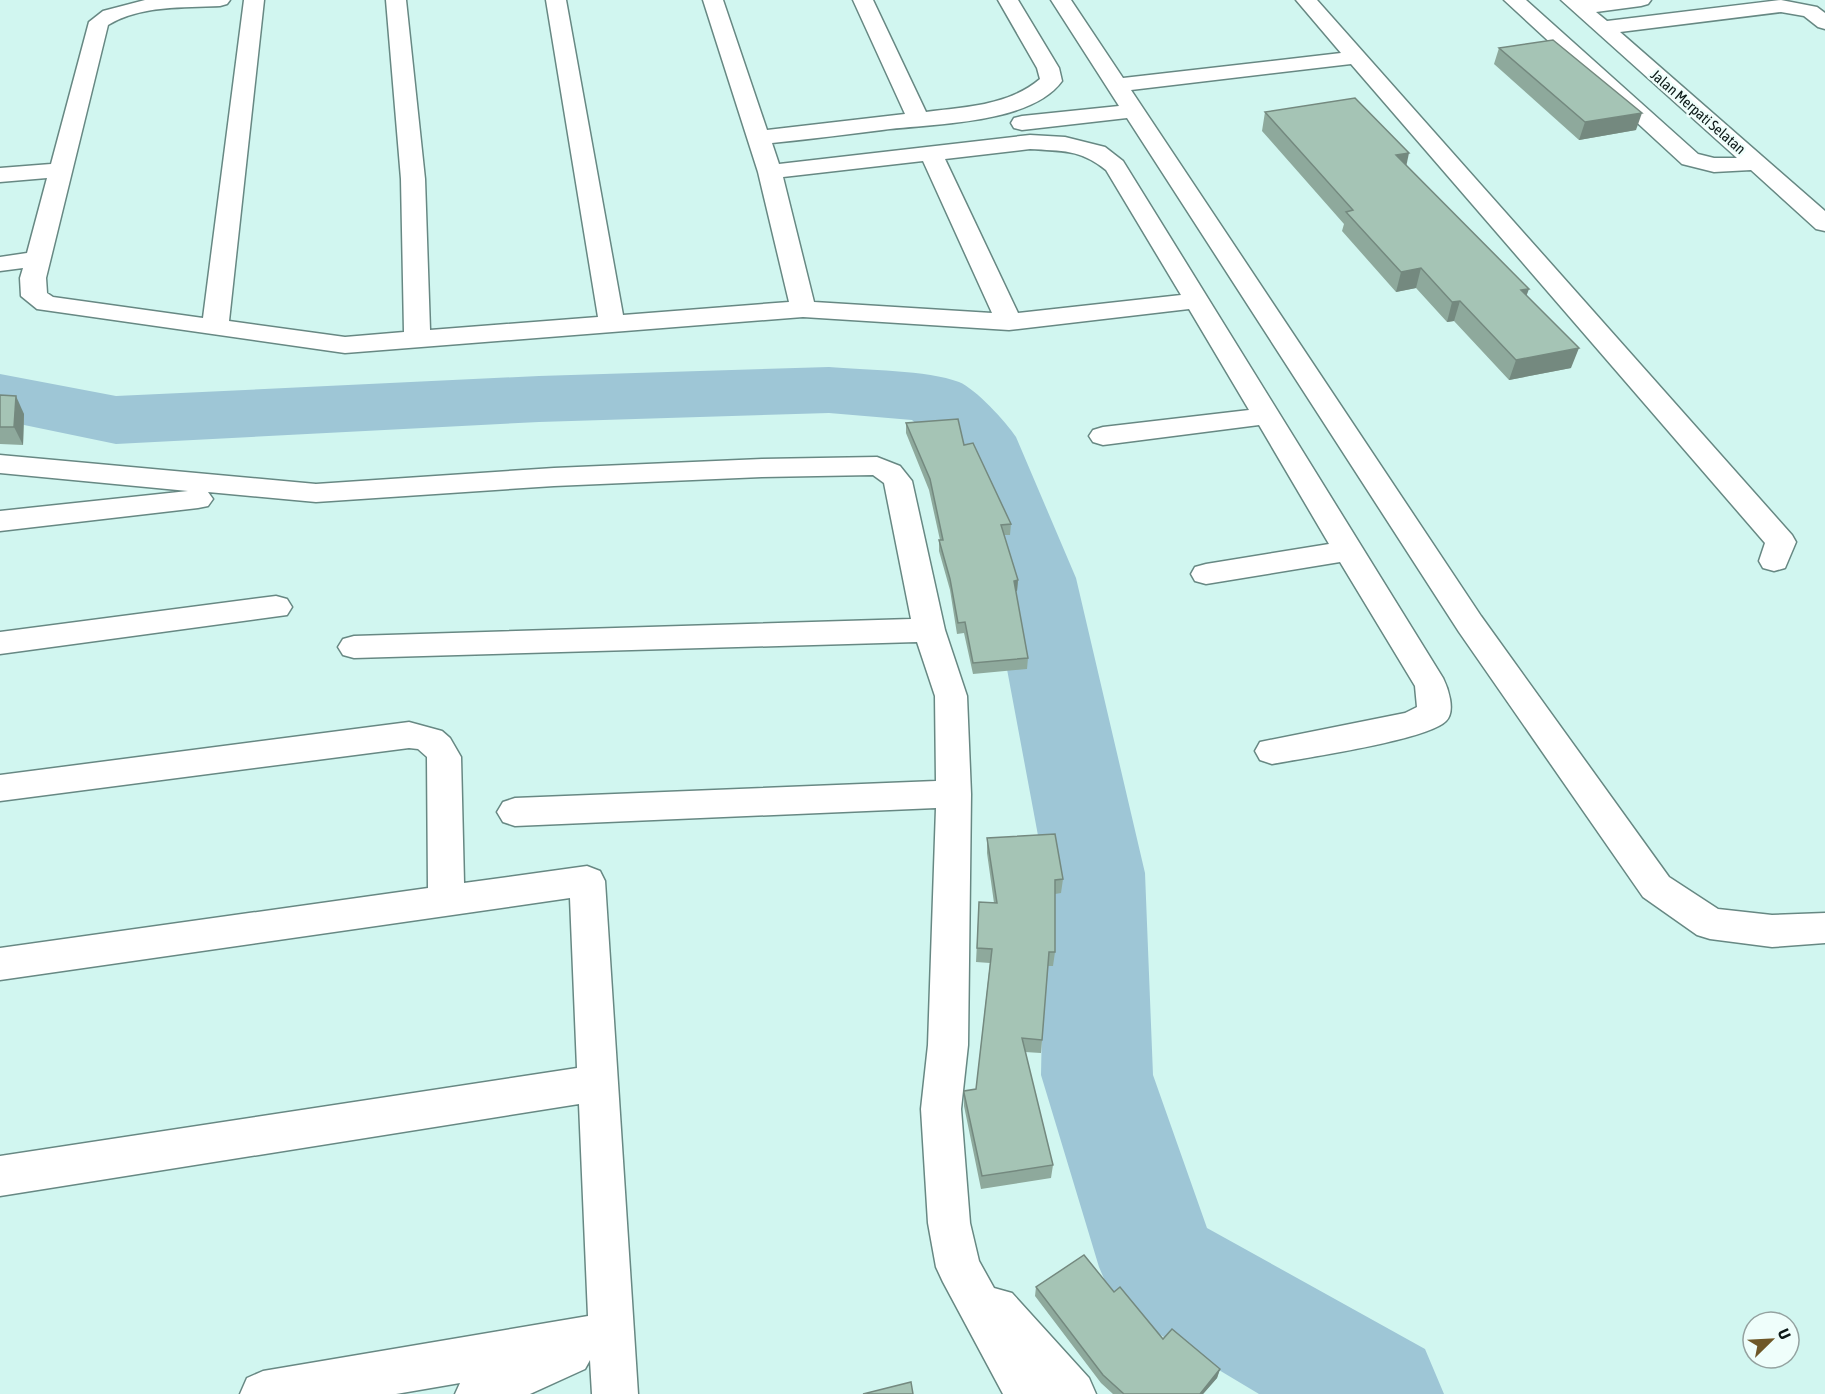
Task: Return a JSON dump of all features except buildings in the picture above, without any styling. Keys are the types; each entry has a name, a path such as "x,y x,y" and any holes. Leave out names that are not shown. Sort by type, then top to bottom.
{"street":[{"path":"220,0 143,7 121,11 99,22 33,278 34,296 46,304 345,345 803,309 1009,322 1197,301"},
{"path":"215,328 254,0"},
{"path":"396,0 413,179 417,339"},
{"path":"556,0 612,324"},
{"path":"713,0 770,172 803,309"},
{"path":"863,0 918,119"},
{"path":"1008,0 1048,68 1051,81 1039,92 1021,124"},
{"path":"1061,0 1470,624 1656,887 1710,924 1772,931 1825,928"},
{"path":"1306,0 1781,542 1774,561"},
{"path":"1514,0 1690,159 1704,165 1726,166 1755,163"},
{"path":"1575,4 1641,0"},
{"name":"Jalan Merpati Selatan","path":"1575,4 1825,224"},
{"path":"1603,28 1781,6 1820,14"},
{"path":"1118,85 1358,57"},
{"path":"770,172 931,154 1021,124 1134,111"},
{"path":"758,138 982,112 1021,124 1065,144 1097,152 1115,166 1431,686 1434,713 1413,724 1272,751"},
{"path":"931,154 1009,322"},
{"path":"0,175 60,170"},
{"path":"0,264 37,259"},
{"path":"1103,436 1266,416"},
{"path":"0,464 316,493 554,477 762,468 877,466 890,472 898,482 929,630 951,696 954,794 948,1045 942,1109 949,1223 958,1267 1028,1394"},
{"path":"0,521 198,499"},
{"path":"1206,574 1348,551"},
{"path":"0,643 276,607"},
{"path":"354,647 929,630"},
{"path":"0,788 421,735 440,747 444,757 446,902"},
{"path":"515,812 954,794"},
{"path":"0,964 587,881 615,1394"},
{"path":"0,1176 597,1083"},
{"path":"958,1267 1073,1394"},
{"path":"263,1394 612,1334"},
{"path":"478,1394 612,1334"}],"waterway":[{"path":"0,397 116,420 539,399 829,390 934,399 977,437 1033,578 1095,873 1097,1075 1160,1267 1380,1394"}]}
